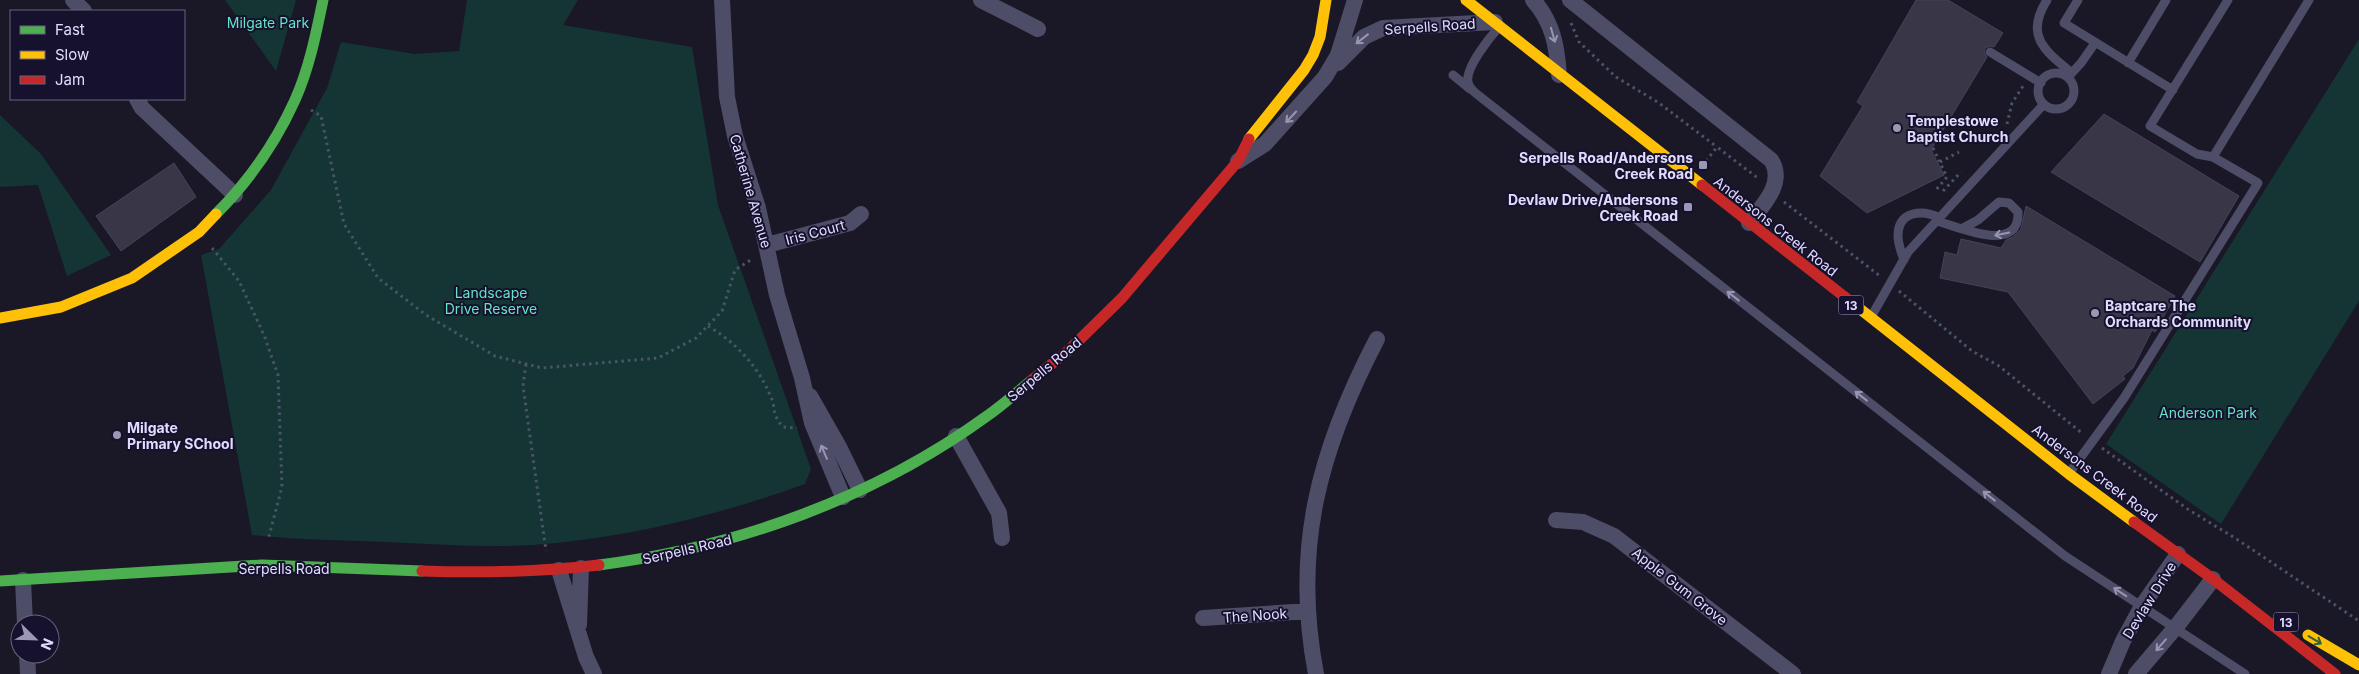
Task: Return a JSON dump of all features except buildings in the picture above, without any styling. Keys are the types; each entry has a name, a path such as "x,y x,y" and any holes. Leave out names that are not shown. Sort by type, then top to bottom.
{"street":[{"path":"73,0 83,10"},
{"path":"0,318 61,306 132,278 199,232 235,195 269,147 295,100 314,43 323,0"},
{"name":"Catherine Avenue","path":"722,0 727,97 735,136 758,208 777,295 802,378 812,423 844,497"},
{"path":"981,0 1038,29"},
{"name":"Serpells Road","path":"0,581 262,565 480,573 554,571 652,558 708,545 772,526 860,490 900,470 956,436 1042,373 1097,324 1153,263 1238,161 1251,134 1308,64 1317,46 1324,21 1326,0"},
{"name":"Serpells Road","path":"1325,77 1338,55 1355,0"},
{"name":"Andersons Creek Road","path":"1466,0 2069,474 2213,579 2335,674"},
{"path":"1534,0 1550,25 1557,53 1559,75"},
{"path":"1570,0 1769,157 1776,175 1772,191 1748,223"},
{"name":"Serpells Road","path":"1238,161 1265,144 1353,46 1374,31 1398,27 1497,24"},
{"path":"1294,83 1310,95"},
{"path":"138,100 142,108 235,195"},
{"name":"Iris Court","path":"767,247 850,223 861,214"},
{"path":"1316,674 1308,611 1309,552 1317,492 1322,470 1346,401 1377,339"},
{"name":"Catherine Avenue","path":"802,378 860,490"},
{"path":"956,436 999,513 1002,538"},
{"name":"Apple Gum Grove","path":"1556,520 1582,522 1614,536 1793,674"},
{"name":"Devlaw Drive","path":"2109,674 2123,641 2142,606 2178,554"},
{"path":"578,627 581,603 581,568"},
{"path":"554,571 578,627 586,657 594,674"},
{"path":"2136,674 2213,579"},
{"name":"Andersons Creek Road","path":"2213,579 2359,666"},
{"path":"22,580 24,614"},
{"name":"The Nook","path":"1203,618 1308,611"}],"lane":[{"path":"2047,0 2039,16 2039,41 2049,55 2070,75 2074,90 2071,105 2058,109 2044,104 2039,95 2041,82 2047,76 2054,73 2070,75"},
{"path":"2078,0 2064,24 2173,90"},
{"path":"2128,63 2166,0"},
{"path":"2069,474 2132,385 2258,183 2213,157 2197,154 2150,126 2228,0"},
{"path":"2213,157 2309,0"},
{"path":"1475,93 1468,82 1469,74 1497,24"},
{"path":"2070,75 2095,43"},
{"path":"1990,52 2041,82"},
{"path":"1453,75 2065,556 2245,674"},
{"path":"1870,319 1904,260 2044,104"},
{"path":"1904,260 1898,235 1903,221 1912,214 1921,212 1963,228 1992,236 2004,236 2014,228 2018,212 2009,203 1998,202 1978,220 1963,228"}],"path":[{"path":"1570,20 1579,42 1616,77 1659,103 1717,147 1772,191 1778,198 1890,284 1968,348 1999,366 2093,441 2189,510 2235,538 2359,621"},
{"path":"2004,127 2012,103 2030,76"},
{"path":"295,100 322,116 344,224 378,278 426,315 495,356 542,368 658,358 696,338 708,326 722,311 735,270 767,247"},
{"path":"1692,179 1717,147"},
{"path":"1933,148 1948,177 1935,191"},
{"path":"1940,162 1958,152"},
{"path":"1943,191 1963,170"},
{"path":"199,232 239,281 264,335 278,375 282,487 268,540"},
{"path":"708,326 736,346 753,366 772,397 774,417 783,427 796,428 812,423"},
{"path":"526,364 523,386 554,571"}],"green space":[{"name":"Milgate Park","path":"225,0 296,0 276,71"},
{"name":"Landscape Drive Reserve","path":"467,0 578,0 563,25 692,47 718,205 811,469 805,484 705,516 637,531 568,542 496,546 302,539 252,535 201,255 219,249 271,190 327,88 341,42 415,54 459,51"},
{"name":"Anderson Park","path":"2359,39 2359,301 2221,524 2106,444"},
{"path":"0,115 41,154 111,255 67,276 38,185 0,187"}],"traffic: fast":[{"path":"216,214 250,175 270,146 287,116 300,88 308,64 323,0"},
{"path":"599,565 651,557 753,532 851,494 898,471 944,445 993,412 1032,380"},
{"path":"0,581 262,565 422,571"}],"traffic: slow":[{"path":"1249,139 1304,70 1313,55 1320,37 1326,0"},
{"path":"1466,0 1702,185"},
{"path":"0,318 61,307 132,278 199,232 216,214"},
{"path":"1855,305 2069,474 2134,522"},
{"path":"2308,635 2359,665"}],"traffic: jam":[{"path":"1032,380 1069,350 1122,298 1238,161 1249,139"},
{"path":"1702,185 1855,305"},
{"path":"2134,522 2213,579 2335,674"},
{"path":"422,571 511,571 599,565"}],"place":[{"name":"Templestowe Baptist Church","path":"1897,128"},
{"name":"Serpells Road/Andersons Creek Road","path":"1703,165"},
{"name":"Devlaw Drive/Andersons Creek Road","path":"1688,207"},
{"name":"Baptcare The Orchards Community","path":"2095,313"},
{"name":"Milgate Primary SChool","path":"117,435"}]}
